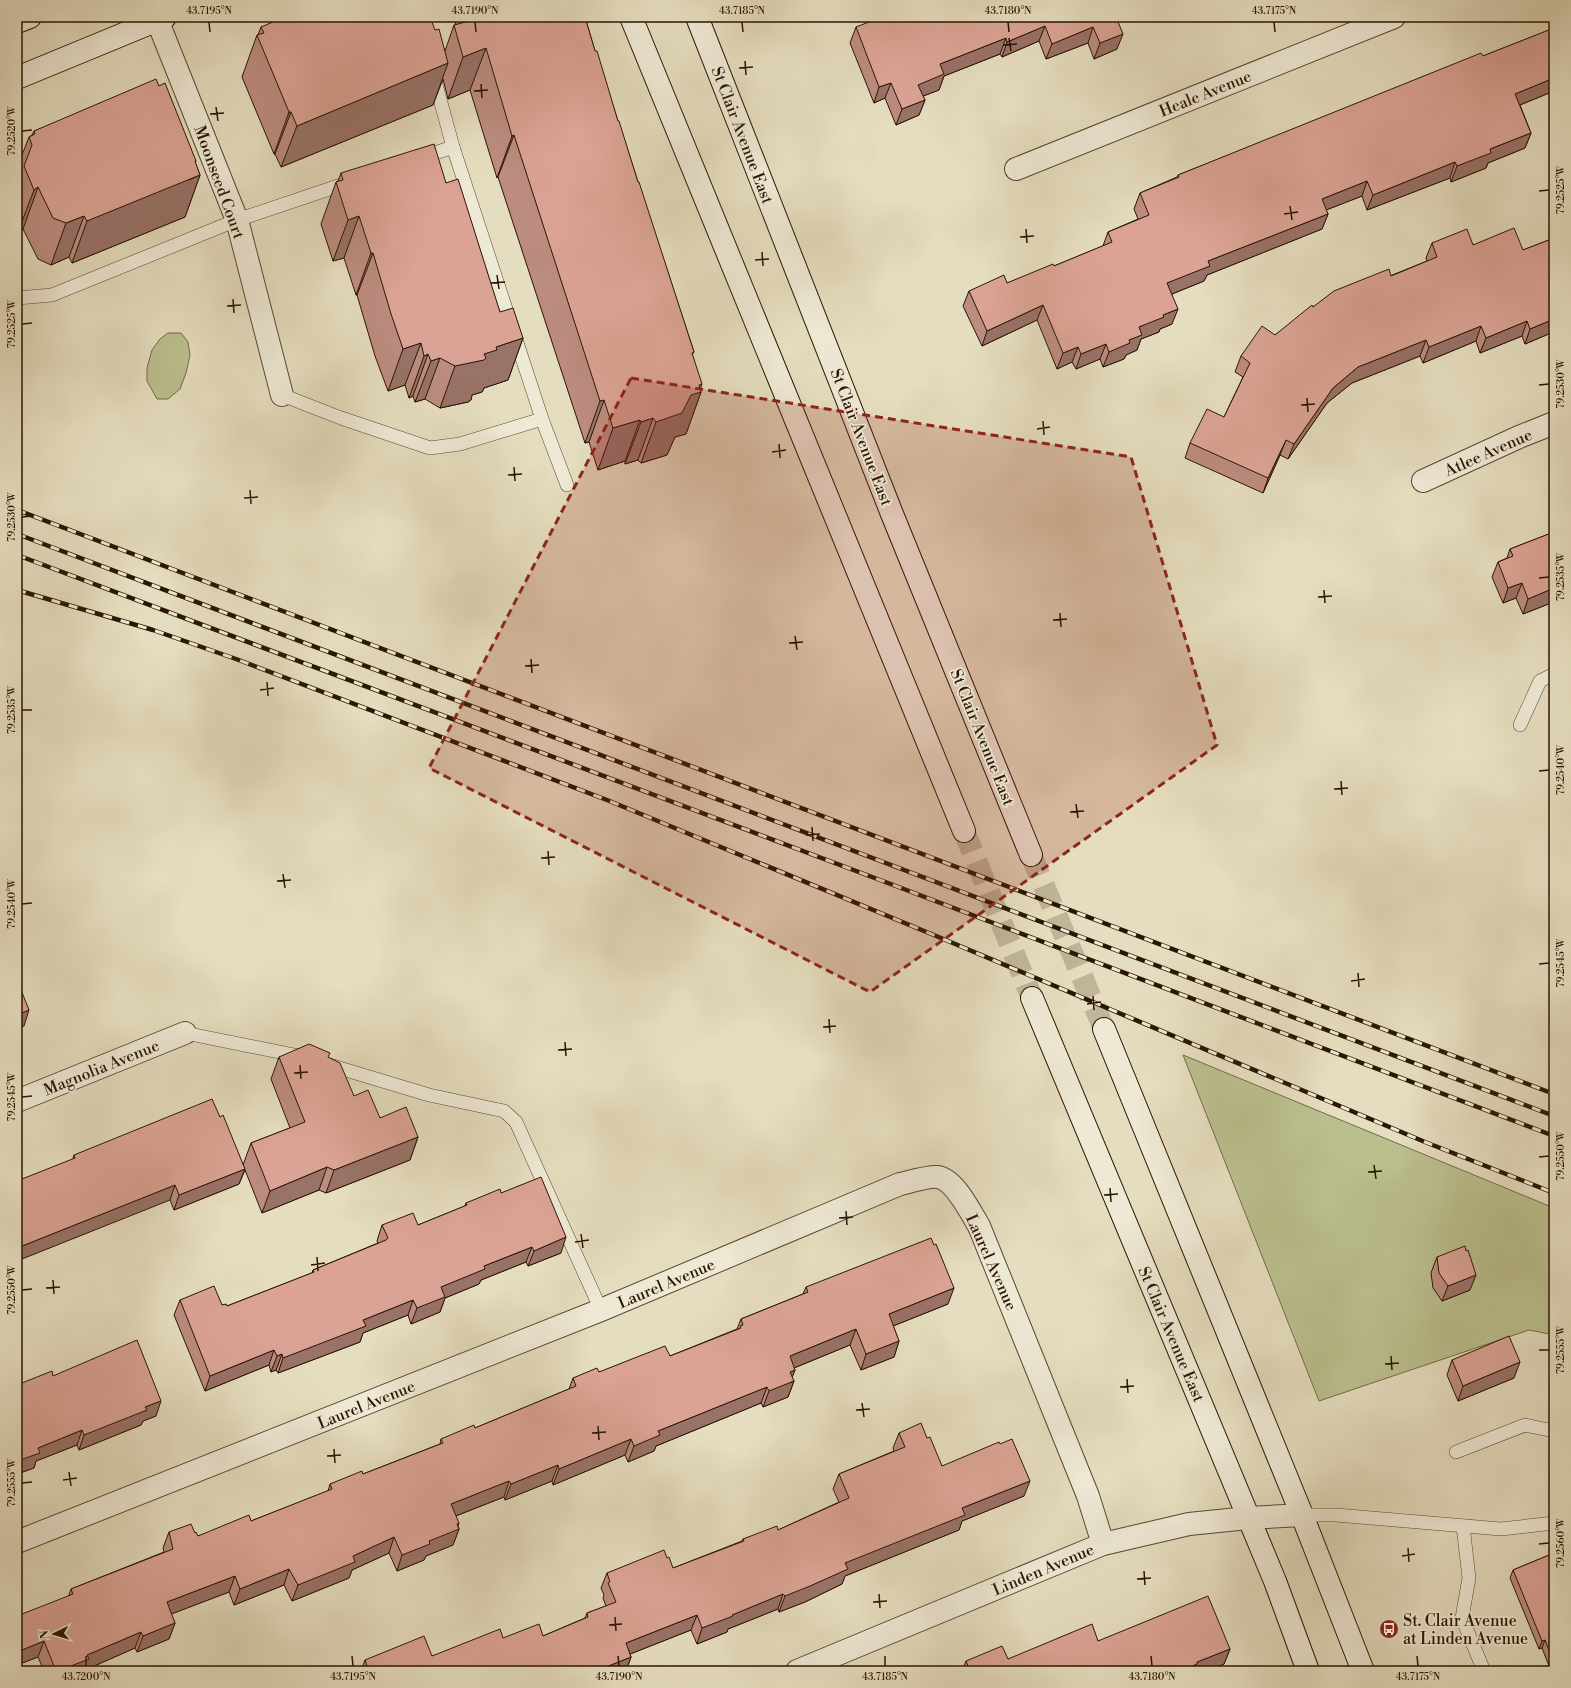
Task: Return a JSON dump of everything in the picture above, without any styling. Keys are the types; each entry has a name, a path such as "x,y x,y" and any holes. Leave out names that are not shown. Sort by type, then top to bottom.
{"main road":[{"path":"17,22 30,17"},
{"path":"631,17 964,831"},
{"name":"St Clair Avenue East","path":"697,17 892,514 1031,855"},
{"name":"Heale Avenue","path":"1016,169 1394,17"},
{"path":"17,78 159,18"},
{"name":"Moonseed Court","path":"159,18 238,220 282,395"},
{"name":"Atlee Avenue","path":"1423,481 1519,436 1554,423"},
{"name":"St Clair Avenue East","path":"1032,998 1248,1518 1276,1581 1308,1671"},
{"path":"1104,1029 1302,1515 1363,1671"},
{"name":"Magnolia Avenue","path":"17,1101 185,1033"},
{"name":"Laurel Avenue","path":"17,1542 601,1310 900,1184 938,1177 947,1180 963,1199 979,1226 1088,1496 1103,1544"},
{"name":"Linden Avenue","path":"797,1671 1103,1544 1189,1524 1248,1518 1302,1515"}],"lane":[{"path":"430,63 453,147 542,419 567,485"},
{"path":"408,162 453,147"},
{"path":"17,298 52,295 238,220 363,177"},
{"path":"282,395 341,418 430,448 460,444 542,419"},
{"path":"1520,725 1540,681 1554,674"},
{"path":"185,1033 300,1056 429,1095 504,1111 516,1122 601,1310"},
{"path":"1456,1452 1525,1425 1554,1431"},
{"path":"1302,1515 1336,1515 1501,1529 1554,1523"},
{"path":"1463,1526 1469,1578 1462,1618 1484,1671"}],"highlighted area":[{"path":"631,378 1131,457 1217,745 870,992 429,768"}],"green space":[{"path":"168,333 181,333 188,342 190,355 186,373 180,389 168,399 157,399 147,381 147,368 152,350 160,339"},
{"path":"1183,1055 1554,1208 1554,1335 1529,1330 1319,1401"}],"building":[{"path":"285,17 430,17 435,30 439,29 448,63 297,126 291,112 289,112 257,35 264,33 261,27"},
{"path":"481,17 585,17 694,352 692,353 702,384 699,385 701,392 691,395 682,413 656,422 653,418 641,422 640,420 613,428 604,400 600,401 514,135 512,136 486,48 463,57 454,25"},
{"path":"882,17 1116,17 1123,34 1100,43 1093,27 1052,44 1045,26 1007,42 1006,38 940,64 944,74 918,85 925,100 902,109 891,83 879,87 856,27"},
{"path":"1554,28 1554,78 1515,94 1531,133 1490,149 1491,153 1457,166 1455,162 1373,195 1367,181 1322,199 1328,214 1208,261 1210,266 1167,283 1178,309 1163,315 1164,317 1139,327 1142,335 1129,340 1130,343 1109,352 1106,344 1081,354 1078,347 1063,353 1043,305 987,331 969,291 1004,275 1007,283 1053,264 1054,266 1112,242 1108,232 1149,215 1140,193 1179,177 1178,175 1481,53 1483,56"},
{"path":"156,79 159,86 165,83 196,161 200,175 87,221 84,216 66,223 53,218 38,187 34,190 24,166 32,145 29,137 35,134 34,131"},
{"path":"434,144 446,183 458,179 500,312 513,308 523,338 496,347 497,350 484,354 486,358 484,360 455,366 440,358 431,361 428,354 424,356 421,343 403,349 373,253 371,253 359,216 348,220 336,182 343,180 341,173"},
{"path":"1514,228 1523,250 1554,238 1554,319 1530,329 1527,321 1486,338 1481,326 1429,347 1426,340 1358,367 1333,388 1294,444 1286,440 1268,478 1190,443 1207,409 1224,417 1250,363 1241,356 1262,326 1275,335 1312,305 1313,307 1334,291 1389,269 1391,276 1437,257 1432,243 1467,229 1473,245"},
{"path":"1554,532 1554,571 1551,573 1554,580 1554,588 1528,599 1522,583 1508,588 1498,562 1513,556 1510,549"},
{"path":"17,980 29,1010 17,1015"},
{"path":"309,1044 330,1053 328,1057 340,1063 354,1096 368,1090 380,1118 406,1107 418,1137 334,1170 327,1167 270,1191 251,1143 305,1122 279,1057"},
{"path":"212,1099 220,1117 223,1115 245,1169 179,1195 175,1185 17,1248 17,1181 75,1158 74,1155"},
{"path":"541,1177 566,1237 534,1251 532,1247 484,1266 485,1269 441,1287 445,1297 417,1308 413,1300 363,1320 366,1326 283,1358 282,1354 277,1356 274,1350 210,1376 180,1300 214,1286 222,1305 226,1304 227,1306 314,1272 313,1270 386,1240 388,1238 382,1225 413,1213 418,1225 467,1205 466,1203 500,1189 501,1193"},
{"path":"931,1238 934,1245 936,1244 954,1288 889,1314 899,1341 866,1354 856,1329 790,1356 795,1370 790,1372 794,1381 769,1391 767,1387 658,1431 660,1435 634,1446 631,1439 559,1469 558,1465 511,1484 509,1481 451,1504 459,1523 457,1524 459,1529 429,1541 430,1544 402,1555 394,1537 353,1556 355,1562 298,1585 289,1569 240,1589 235,1576 167,1602 175,1623 143,1636 141,1632 87,1655 89,1659 58,1671 56,1671 44,1641 17,1652 17,1616 73,1594 71,1589 173,1549 169,1532 191,1524 198,1536 249,1515 251,1521 332,1489 330,1484 362,1471 363,1474 443,1443 441,1439 474,1425 475,1428 576,1386 573,1378 597,1368 599,1372 665,1346 670,1356 741,1328 740,1326 743,1325 741,1319 808,1292 806,1287"},
{"path":"1465,1246 1466,1251 1468,1250 1476,1275 1448,1286 1439,1273 1437,1257"},
{"path":"1509,1336 1520,1362 1463,1386 1452,1360"},
{"path":"137,1340 161,1401 145,1407 147,1410 84,1435 82,1430 38,1448 40,1453 17,1461 17,1385 52,1371 53,1376"},
{"path":"921,1423 927,1438 930,1437 942,1466 999,1442 1000,1444 1012,1439 1030,1481 962,1508 965,1515 845,1563 848,1569 810,1586 785,1596 783,1594 702,1628 697,1615 626,1643 631,1657 596,1671 369,1671 365,1660 424,1636 432,1656 500,1629 503,1638 539,1624 543,1636 588,1617 587,1613 616,1602 608,1583 610,1582 607,1573 664,1550 667,1558 669,1557 673,1568 744,1541 743,1539 777,1526 778,1530 849,1498 839,1474 905,1447 899,1433"},
{"path":"1554,1553 1554,1663 1545,1640 1542,1641 1513,1570"},
{"path":"1208,1596 1230,1649 1197,1662 1197,1664 1181,1671 970,1671 966,1661 1002,1646 1008,1659 1092,1624 1098,1641"}],"tunnel":[{"path":"964,831 1032,998"},
{"path":"1031,855 1104,1029"}],"railway":[{"path":"17,510 1554,1094"},
{"path":"17,534 1554,1116"},
{"path":"17,555 1554,1136"},
{"path":"17,590 153,630 236,659 607,800 941,938 1425,1142 1554,1193"}],"place":[{"name":"St. Clair Avenue at Linden Avenue","path":"1389,1629"}]}
